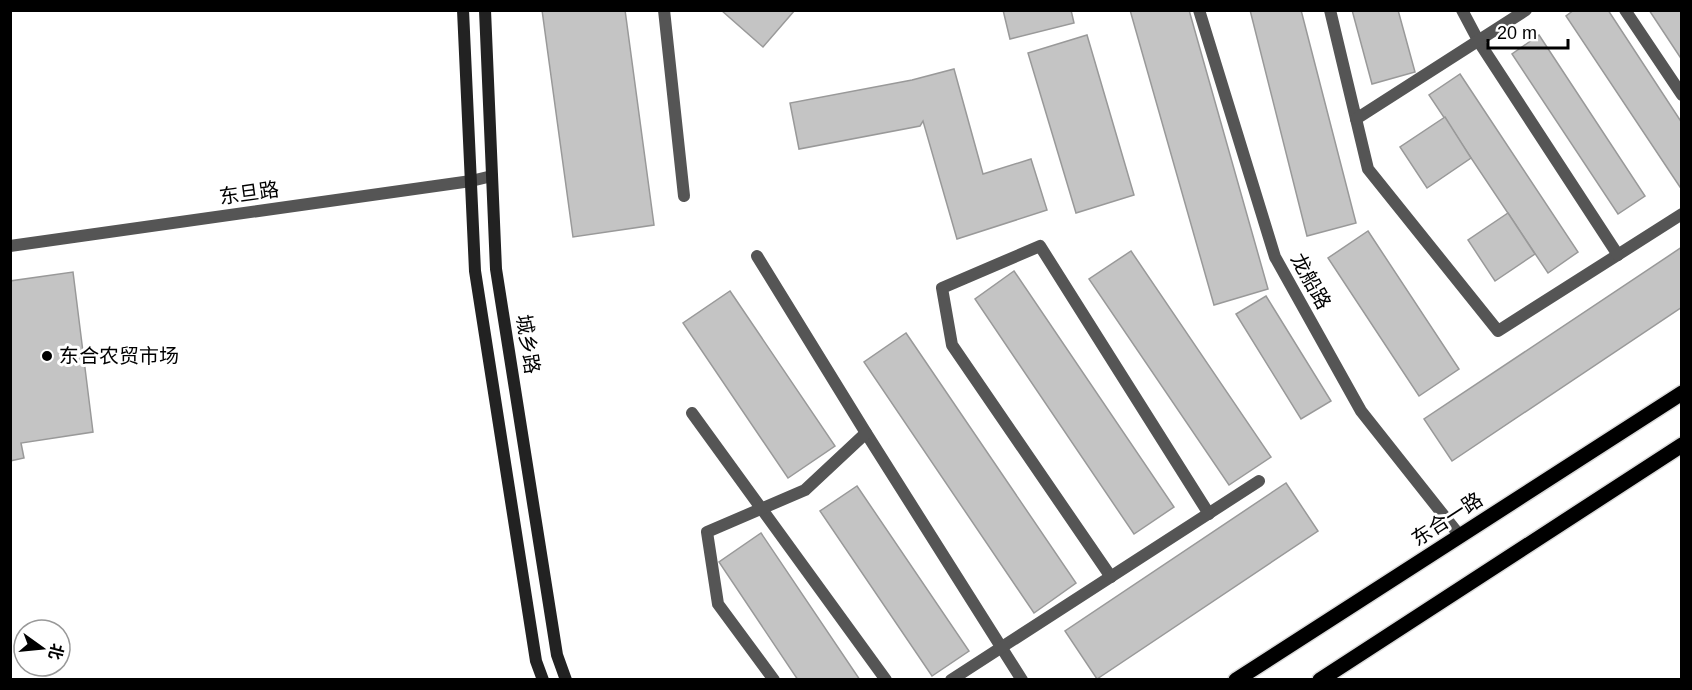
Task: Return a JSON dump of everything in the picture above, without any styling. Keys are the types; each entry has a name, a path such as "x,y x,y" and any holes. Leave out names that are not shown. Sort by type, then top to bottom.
{"main road":[{"path":"463,10 475,271 536,661 543,680"},
{"name":"城乡路","path":"485,10 496,269 557,655 566,680"},
{"name":"东合一路","path":"1236,680 1682,393"},
{"path":"1320,680 1682,445"}],"street":[{"path":"664,10 684,196"},
{"name":"龙船路","path":"1199,10 1275,257 1361,411 1460,536"},
{"path":"1330,10 1368,169 1498,330 1682,214"},
{"path":"1462,10 1479,42 1618,255"},
{"path":"1356,119 1526,10"},
{"path":"1625,10 1682,95"},
{"name":"东旦路","path":"10,246 471,181 492,176"},
{"path":"1111,577 952,345 942,288 1040,246 1209,514"},
{"path":"757,256 1022,680"},
{"path":"692,413 886,680"},
{"path":"774,680 718,604 707,532 805,490 866,433"},
{"path":"951,680 1259,481"}],"building":[{"path":"542,10 625,10 654,225 573,237"},
{"path":"721,10 795,10 763,47"},
{"path":"1003,10 1071,10 1074,23 1010,39"},
{"path":"1130,10 1189,10 1268,289 1214,305"},
{"path":"1250,10 1301,10 1356,223 1307,236"},
{"path":"1352,10 1398,10 1415,72 1372,84"},
{"path":"1574,10 1608,10 1682,123 1682,186 1680,187 1566,16"},
{"path":"1649,10 1682,10 1682,60"},
{"path":"1087,35 1134,195 1076,213 1028,53"},
{"path":"1539,35 1645,196 1618,214 1512,54"},
{"path":"954,69 983,174 1031,159 1047,210 957,239 923,121 920,126 799,149 790,103 912,80"},
{"path":"1460,74 1578,252 1548,273 1429,95"},
{"path":"1445,117 1471,158 1427,188 1400,147"},
{"path":"1508,213 1535,254 1495,281 1468,240"},
{"path":"1368,231 1459,369 1419,396 1328,258"},
{"path":"1682,247 1682,307 1452,461 1424,419"},
{"path":"1131,251 1271,457 1229,485 1089,279"},
{"path":"1014,271 1174,507 1134,534 975,299"},
{"name":"东合农贸市场","path":"73,272 93,432 21,443 24,458 10,461 10,281"},
{"path":"730,291 835,446 788,478 683,323"},
{"path":"1266,296 1331,401 1301,419 1236,314"},
{"path":"906,333 1076,583 1034,613 864,362"},
{"path":"1286,483 1318,531 1097,679 1065,631"},
{"path":"857,486 969,651 932,676 820,511"},
{"path":"761,533 860,680 798,680 719,562"}],"place":[{"name":"东合农贸市场","path":"47,356"}]}
